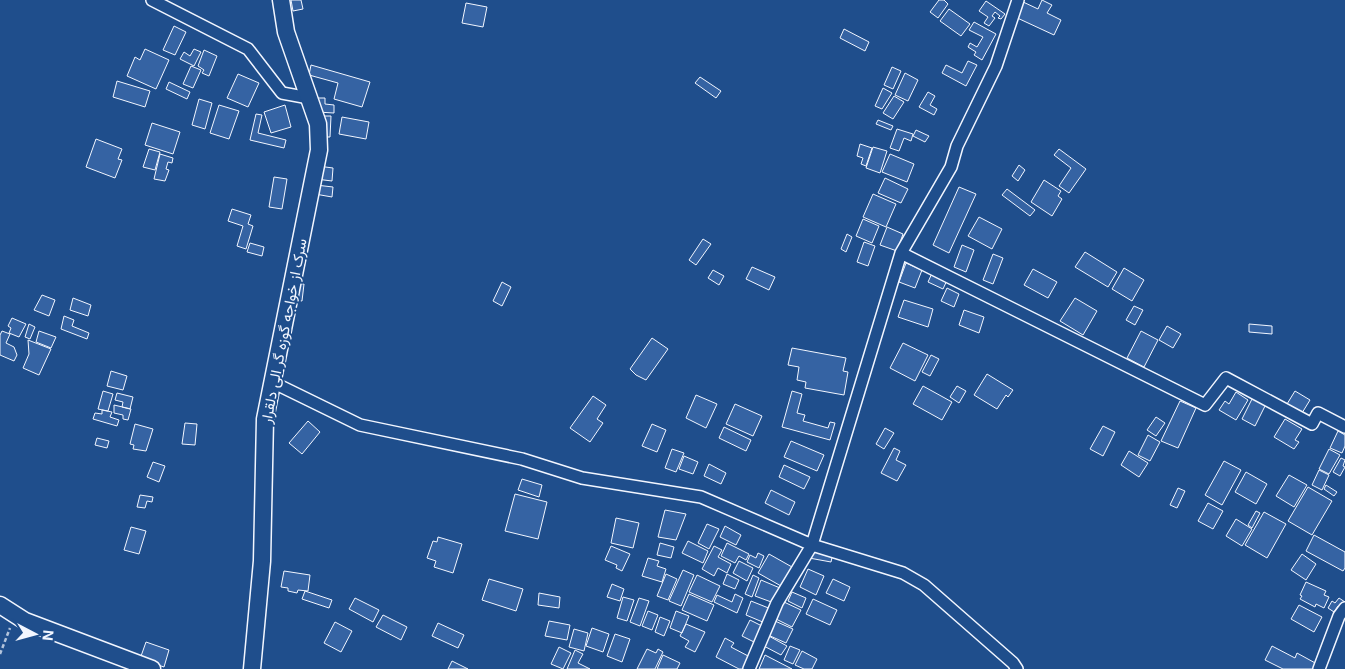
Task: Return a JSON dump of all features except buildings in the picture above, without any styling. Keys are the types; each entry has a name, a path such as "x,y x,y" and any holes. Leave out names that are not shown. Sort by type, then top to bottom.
{"street":[{"path":"152,0 248,49 282,93 309,98"},
{"name":"سرک از خواجه گوزه گر الی دلقرار","path":"252,669 262,561 265,419 319,150 318,124 286,32 281,0"},
{"path":"749,669 777,603 812,545 901,253 951,167 957,146 996,66 1018,0"},
{"path":"901,253 1205,405 1226,378 1312,424 1318,413 1345,427"},
{"path":"272,382 360,425 522,459 582,478 701,497 812,545 903,573 924,585 1017,669"},
{"path":"0,605 25,622 152,669"},
{"path":"1319,669 1339,616 1345,608"}],"path":[{"path":"0,654 16,615"}]}
